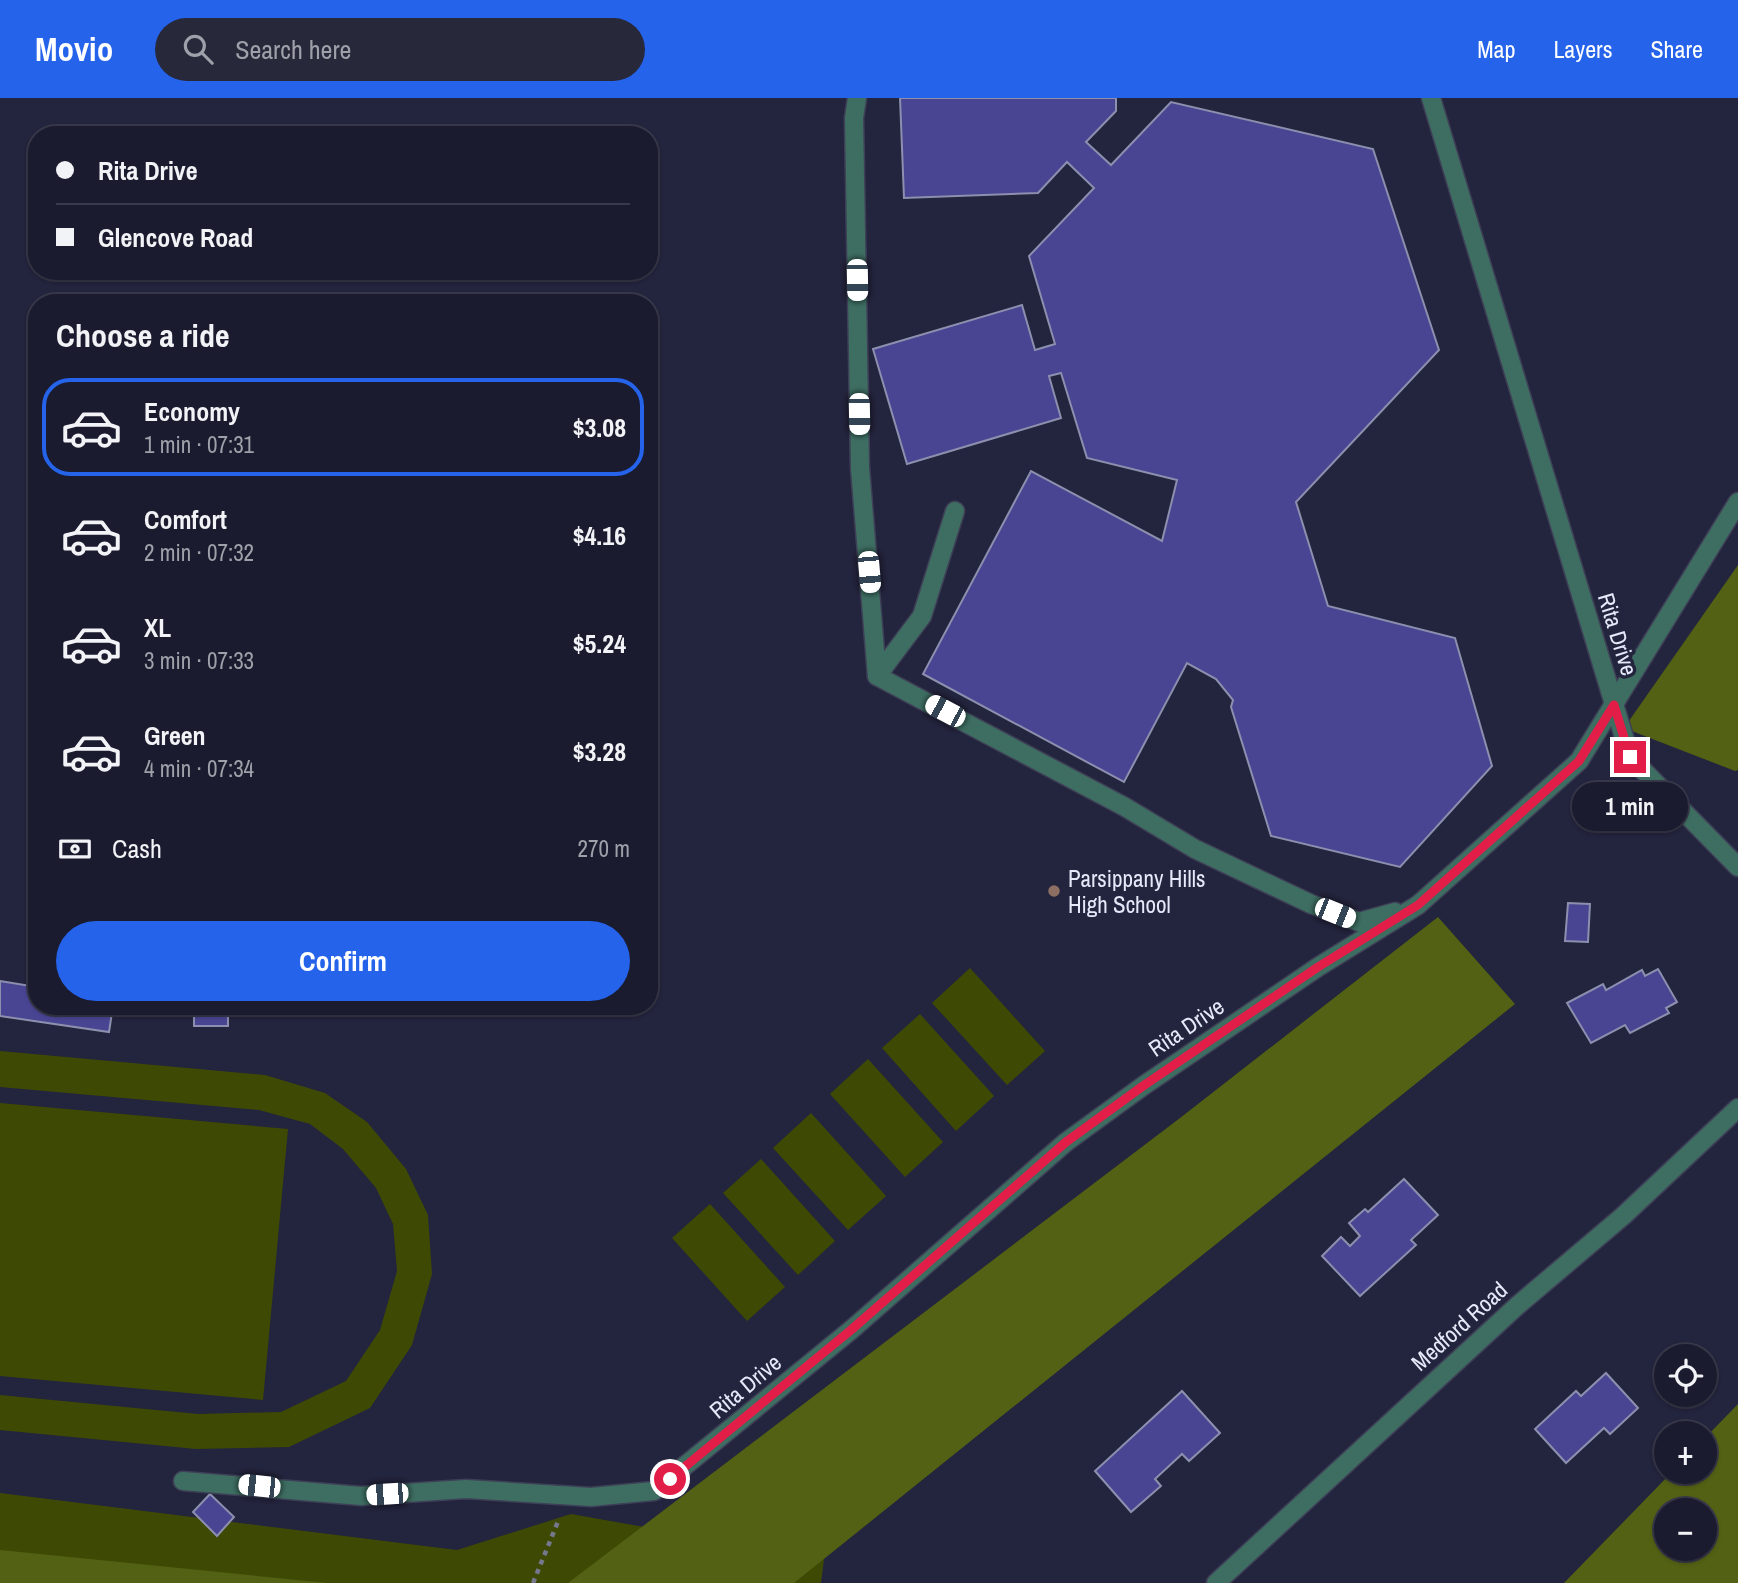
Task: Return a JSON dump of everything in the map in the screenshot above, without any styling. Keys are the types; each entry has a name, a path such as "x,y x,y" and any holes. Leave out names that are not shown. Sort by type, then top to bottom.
{"street":[{"path":"857,98 854,118 860,468 877,676"},
{"name":"Rita Drive","path":"183,1481 361,1496 466,1489 591,1497 654,1491 851,1330 1066,1142 1318,967 1418,905 1579,761 1614,705 1430,98"},
{"path":"1738,502 1614,705 1630,757 1738,867"},
{"path":"877,676 922,616 955,511"},
{"path":"877,676 1125,807 1195,849 1311,904 1359,922 1418,905"},
{"name":"Medford Road","path":"1216,1583 1518,1305 1623,1216 1738,1108"}],"path":[{"path":"533,1583 550,1538 571,1496"}],"green space":[{"path":"1738,565 1738,770 1735,771 1624,728"},
{"path":"1438,917 1515,1004 794,1583 568,1583 1180,1118"},
{"path":"970,968 1045,1051 1007,1085 932,1003"},
{"path":"920,1014 994,1096 956,1131 882,1048"},
{"path":"0,1051 265,1075 325,1093 367,1122 406,1169 428,1215 432,1274 412,1345 370,1408 289,1447 196,1449 0,1430 0,1395 198,1414 281,1412 346,1381 380,1330 397,1271 393,1224 376,1188 343,1149 310,1124 259,1110 0,1087"},
{"path":"868,1059 943,1142 905,1177 830,1094"},
{"path":"0,1103 288,1129 263,1400 0,1376"},
{"path":"811,1113 886,1196 848,1230 773,1148"},
{"path":"761,1159 835,1241 798,1275 723,1193"},
{"path":"710,1204 785,1287 747,1321 672,1238"},
{"path":"1738,1404 1738,1583 1564,1583 1660,1484 1717,1484 1717,1426"},
{"path":"0,1493 457,1550 571,1514 824,1559 821,1583 0,1583"},
{"path":"0,1550 327,1583 0,1583"}],"building":[{"path":"900,98 1116,98 1116,111 1086,142 1111,165 1171,102 1373,149 1439,350 1296,502 1328,606 1455,638 1492,766 1400,867 1271,836 1231,707 1233,700 1216,679 1187,663 1124,782 923,674 1031,471 1162,541 1177,480 1087,458 1061,373 1049,376 1061,418 907,464 873,349 1022,305 1035,350 1055,344 1029,256 1094,188 1067,162 1038,193 904,198"},
{"path":"1568,903 1590,904 1588,942 1565,941"},
{"path":"1658,969 1677,1002 1666,1008 1669,1013 1630,1033 1625,1025 1591,1043 1567,1003 1603,984 1606,990 1642,970 1645,976"},
{"path":"0,981 28,986 28,1015 112,1015 109,1032 0,1016"},
{"path":"194,1015 228,1015 228,1026 194,1026"},
{"path":"1404,1179 1438,1215 1411,1240 1416,1245 1360,1296 1322,1256 1341,1237 1350,1246 1360,1236 1349,1223 1365,1209 1368,1212"},
{"path":"1606,1373 1638,1408 1610,1434 1604,1428 1566,1463 1535,1429 1576,1391 1581,1396"},
{"path":"1182,1391 1220,1433 1189,1461 1182,1454 1155,1479 1161,1486 1131,1512 1095,1471"},
{"path":"210,1494 234,1517 217,1536 193,1512"}],"place":[{"name":"Parsippany Hills High School","path":"1054,891"}],"route":[{"path":"670,1479 851,1330 1066,1142 1318,967 1418,905 1579,761 1614,705 1630,757"}]}
